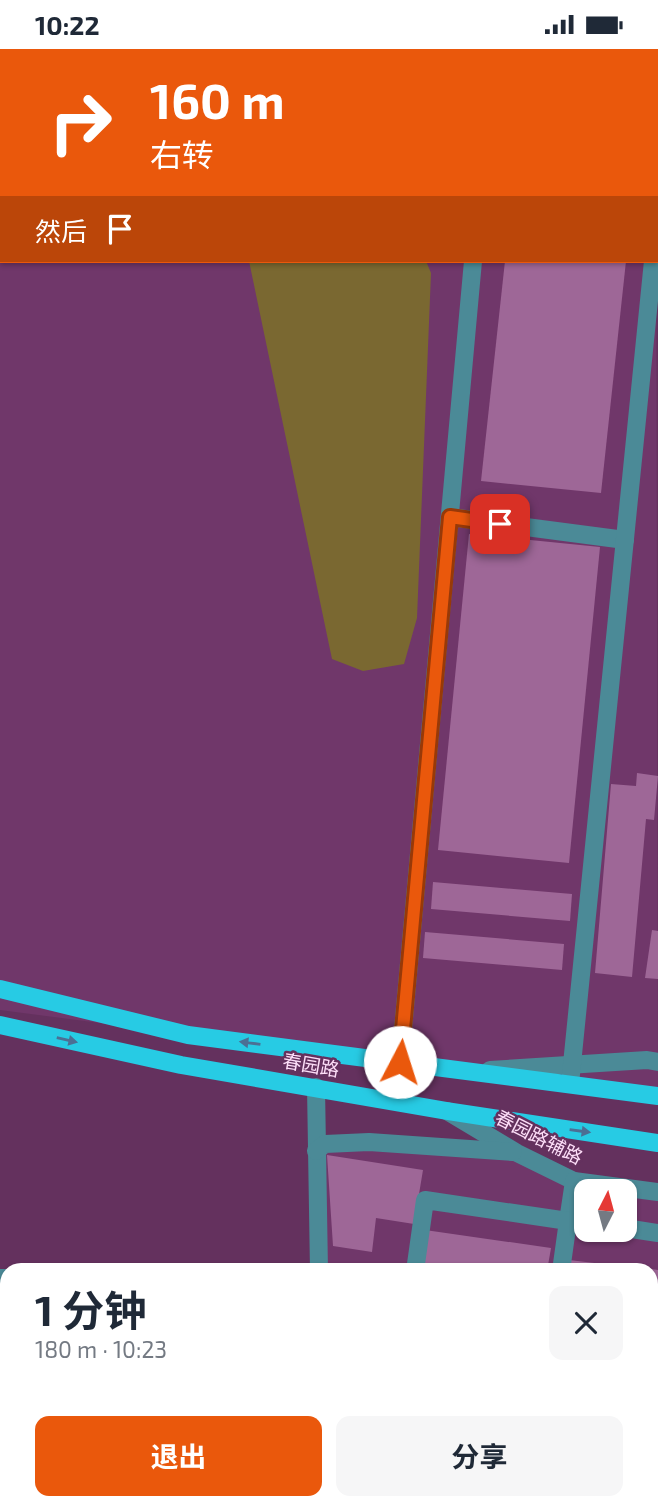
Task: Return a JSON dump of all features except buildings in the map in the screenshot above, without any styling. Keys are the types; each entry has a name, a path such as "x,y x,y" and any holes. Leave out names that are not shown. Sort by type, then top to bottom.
{"main road":[{"name":"春园路","path":"0,989 188,1035 658,1096"},
{"name":"春园路","path":"0,1025 181,1065 446,1111 658,1143"}],"street":[{"path":"400,1062 473,263"},
{"path":"570,1084 653,263"},
{"path":"450,517 625,540"},
{"path":"468,1071 658,1062"},
{"path":"316,1087 319,1263"},
{"name":"春园路辅路","path":"446,1111 517,1153 574,1181"},
{"path":"316,1150 325,1144 369,1142 517,1153"},
{"name":"春园路辅路","path":"637,1189 658,1192"},
{"path":"416,1263 425,1201 574,1222"},
{"path":"637,1230 658,1233"},
{"path":"564,1263 574,1231"}],"shaded area":[{"path":"0,263 656,263 658,1104 400,1062 0,1010"},
{"path":"249,263 427,263 431,273 417,618 404,664 363,671 332,659"},
{"path":"325,1144 517,1153 574,1181 574,1243 637,1243 637,1189 658,1192 658,1263 320,1263"}],"route":[{"path":"400,1062 450,517 500,524"}]}
